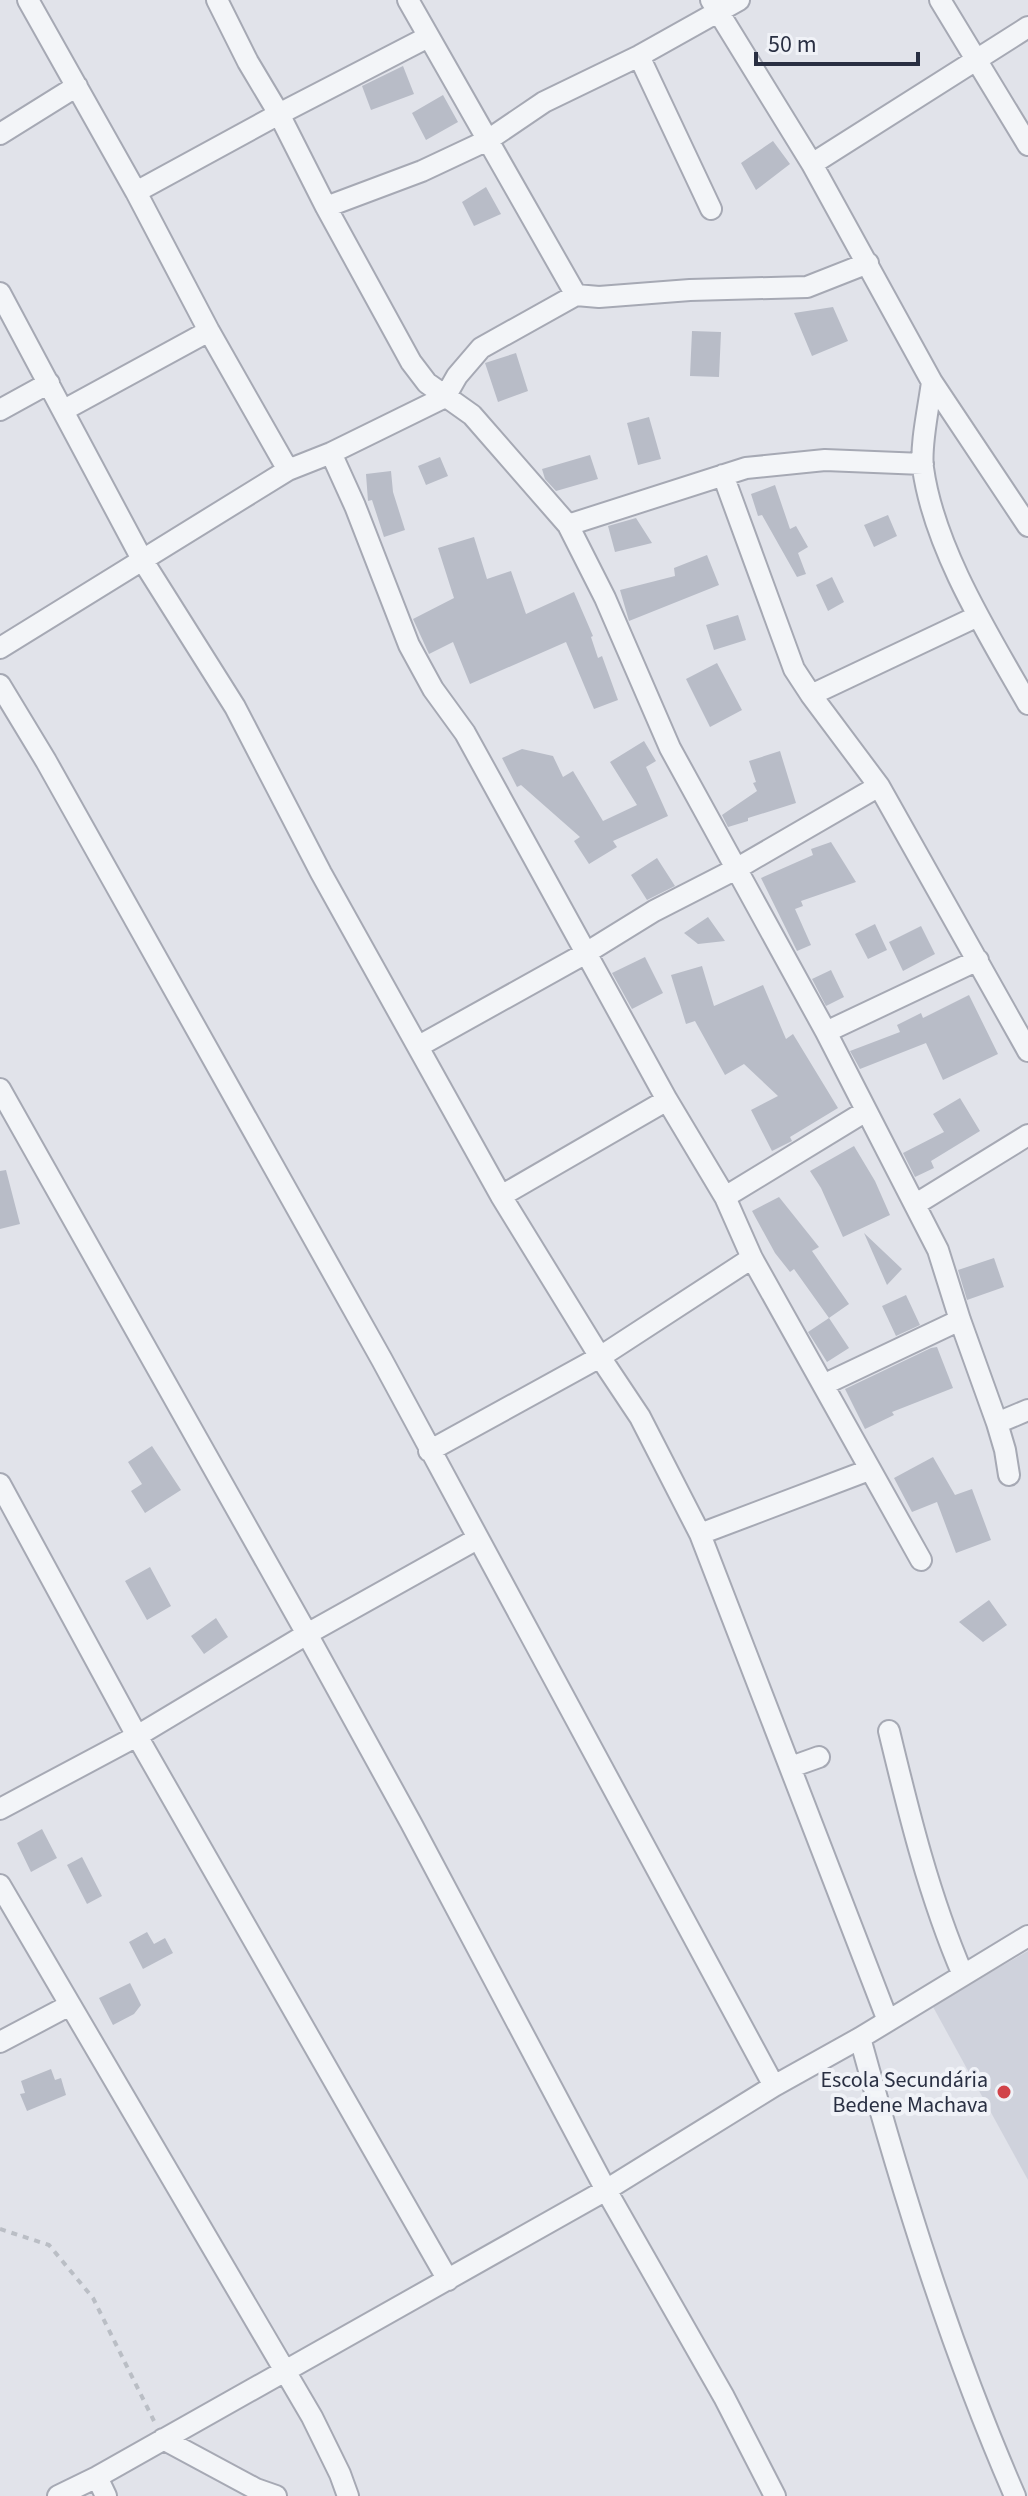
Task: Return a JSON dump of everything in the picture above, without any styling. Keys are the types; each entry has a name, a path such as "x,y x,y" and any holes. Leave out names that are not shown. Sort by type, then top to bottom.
{"street":[{"path":"28,0 288,470"},
{"path":"217,0 411,362 427,383 472,415 568,525 605,598 670,748 826,1032 938,1250 997,1423 1009,1475"},
{"path":"408,0 576,295"},
{"path":"326,207 422,171 488,140 544,102 639,56 715,6 739,0"},
{"path":"940,0 1028,145"},
{"path":"715,6 812,164 932,382 1028,526"},
{"path":"812,164 1028,27"},
{"path":"136,192 428,37"},
{"path":"639,56 711,209"},
{"path":"0,134 77,86"},
{"path":"0,648 288,470 331,453 445,397 457,376 481,348 576,295 599,297 690,290 807,287 868,263"},
{"path":"0,293 143,561 235,707 321,873 501,1196 640,1417 700,1534 888,2021"},
{"path":"64,410 209,331"},
{"path":"932,382 923,464 942,535 978,616 1028,704"},
{"path":"0,410 49,383"},
{"path":"331,453 409,645 433,689 465,733 667,1100 725,1197 752,1258 921,1560"},
{"path":"568,525 746,468 825,460 923,464"},
{"path":"723,475 794,669 879,786 1028,1051"},
{"path":"811,695 978,616"},
{"path":"0,685 46,761 382,1360 774,2086"},
{"path":"419,1046 879,786"},
{"path":"826,1032 978,960"},
{"path":"0,1089 307,1634 606,2190 724,2397 775,2496"},
{"path":"501,1196 667,1100"},
{"path":"725,1197 866,1111"},
{"path":"916,1204 1028,1135"},
{"path":"429,1451 600,1357 752,1258"},
{"path":"825,1384 960,1320"},
{"path":"997,1423 1028,1410"},
{"path":"700,1534 869,1470"},
{"path":"0,1484 137,1736 448,2280"},
{"path":"0,1809 137,1736 307,1634 477,1539"},
{"path":"889,1731 914,1838 941,1924 963,1975"},
{"path":"791,1767 819,1757"},
{"path":"0,1885 285,2370 319,2431 348,2496"},
{"path":"58,2496 97,2477 606,2190 774,2086 860,2038 1028,1936"},
{"path":"0,2042 70,2005"},
{"path":"860,2038 900,2183 956,2350 1015,2496"},
{"path":"163,2439 256,2489 276,2496"},
{"path":"97,2477 106,2496"}],"path":[{"path":"0,2229 49,2245 93,2298 163,2439"}],"shaded area":[{"name":"Escola Secundária Bedene Machava","path":"1028,1951 1028,2180 932,2005"}],"building":[{"path":"403,66 414,94 371,110 362,86"},
{"path":"443,95 458,122 426,140 412,113"},
{"path":"773,141 790,164 756,190 741,163"},
{"path":"486,187 501,214 474,226 462,202"},
{"path":"833,307 848,341 812,356 794,313"},
{"path":"692,331 721,332 719,377 690,376"},
{"path":"516,353 528,391 498,402 485,363"},
{"path":"649,417 661,459 638,465 627,423"},
{"path":"590,455 598,479 556,491 545,479 542,469"},
{"path":"440,457 448,476 426,485 418,466"},
{"path":"391,471 393,492 405,530 384,537 372,500 368,501 366,474"},
{"path":"775,485 790,529 796,526 808,547 798,553 806,574 797,577 762,515 758,516 751,494"},
{"path":"888,515 897,536 874,547 864,525"},
{"path":"636,518 652,543 615,552 608,526"},
{"path":"474,537 487,579 511,571 526,614 574,592 593,636 598,658 602,656 618,700 594,709 566,642 470,684 453,642 429,654 413,619 454,598 438,548"},
{"path":"707,555 719,585 629,621 620,590 675,576 674,568"},
{"path":"832,577 844,602 828,611 816,585"},
{"path":"738,615 746,640 714,650 706,625"},
{"path":"717,663 742,710 710,727 686,679"},
{"path":"644,741 656,761 646,767 668,816 613,841 617,847 589,864 574,841 580,837 521,785 517,787 502,758 522,749 553,756 563,777 573,771 603,821 637,805 610,762"},
{"path":"780,751 796,803 728,827 722,815 757,791 749,761"},
{"path":"831,842 856,882 801,901 803,906 795,909 811,945 797,951 761,878 813,855 811,849"},
{"path":"657,858 675,886 647,900 631,875"},
{"path":"708,917 725,941 698,944 684,933"},
{"path":"875,924 887,950 868,959 855,934"},
{"path":"921,926 935,954 903,971 889,942"},
{"path":"645,957 663,993 632,1009 612,973"},
{"path":"702,966 714,1006 763,985 786,1039 793,1034 838,1108 790,1137 792,1141 772,1151 751,1110 778,1096 744,1064 725,1075 695,1021 686,1024 671,975"},
{"path":"831,970 844,997 826,1006 812,979"},
{"path":"969,995 998,1054 943,1080 926,1043 860,1069 850,1051 900,1032 897,1025 921,1013 923,1018"},
{"path":"960,1098 980,1131 931,1161 934,1168 915,1177 903,1153 944,1132 933,1114"},
{"path":"854,1146 875,1181 890,1215 843,1237 810,1171"},
{"path":"6,1170 20,1224 0,1229 0,1171"},
{"path":"779,1197 819,1247 812,1251 849,1304 829,1318 794,1269 790,1272 775,1253 752,1211"},
{"path":"864,1233 902,1269 887,1285"},
{"path":"994,1258 1004,1287 967,1300 958,1270"},
{"path":"906,1295 920,1325 896,1336 882,1306"},
{"path":"829,1318 849,1348 827,1362 808,1332"},
{"path":"937,1347 953,1388 892,1412 894,1415 865,1429 845,1389"},
{"path":"152,1446 181,1490 145,1513 131,1491 142,1484 128,1462"},
{"path":"933,1457 955,1495 972,1489 991,1540 956,1553 937,1502 912,1512 894,1478"},
{"path":"150,1567 171,1606 147,1620 125,1581"},
{"path":"989,1600 1007,1625 983,1642 959,1622"},
{"path":"216,1618 228,1637 204,1654 191,1636"},
{"path":"42,1829 57,1858 31,1872 17,1843"},
{"path":"82,1857 102,1896 87,1904 67,1865"},
{"path":"147,1932 154,1944 165,1938 173,1953 143,1969 129,1942"},
{"path":"130,1983 141,2005 134,2014 113,2025 99,1998"},
{"path":"51,2069 55,2080 61,2078 66,2095 27,2111 20,2094 25,2093 21,2081"}],"place":[{"name":"Escola Secundária Bedene Machava","path":"1004,2092"}]}
